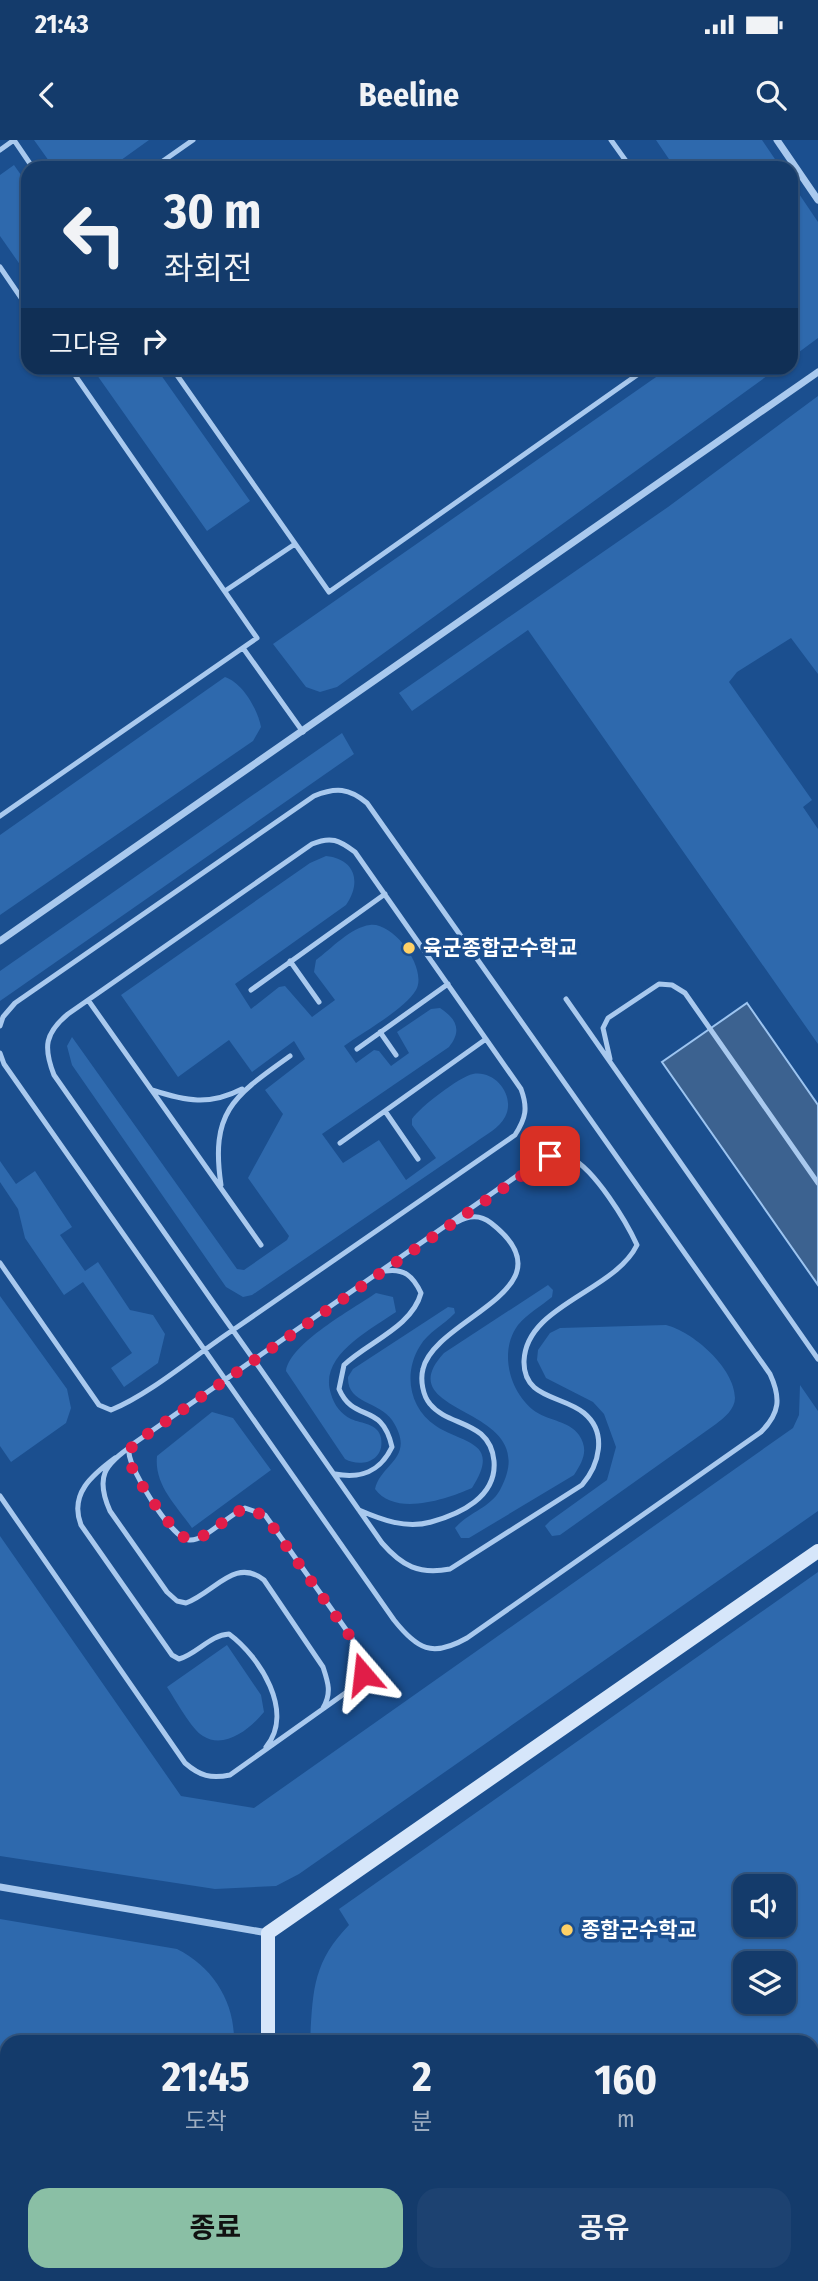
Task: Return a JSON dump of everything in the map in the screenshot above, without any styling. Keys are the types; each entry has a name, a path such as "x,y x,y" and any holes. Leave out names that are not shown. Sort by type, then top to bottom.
{"street":[{"path":"777,140 791,161"},
{"path":"798,171 818,200"},
{"path":"0,941 818,372"},
{"path":"0,1887 268,1933 818,1551"},
{"path":"268,1933 268,2035"}],"lane":[{"path":"0,150 14,140 28,161"},
{"path":"163,161 193,140"},
{"path":"611,140 626,161"},
{"path":"0,267 21,298"},
{"path":"0,816 257,638 75,375"},
{"path":"177,375 329,592 637,375"},
{"path":"225,591 295,544"},
{"path":"243,648 303,732"},
{"path":"0,1026 3,1017 15,1003 314,796 328,790 354,792 367,803 771,1374 778,1390 779,1405 773,1420 761,1432 467,1638 438,1650 426,1648 407,1636 4,1064 0,1053"},
{"path":"0,1263 99,1405 111,1410 233,1330 515,1135 525,1120 527,1104 521,1089 355,852 339,840 327,838 312,844 52,1028 46,1040 47,1057 54,1075 233,1330 254,1360 334,1474 359,1510 399,1562 432,1573 450,1569 582,1485 599,1457 598,1439 592,1422 584,1412 536,1391 528,1380 524,1363 527,1345 535,1330 550,1315 615,1272 631,1258 637,1245 631,1231 588,1170 569,1157 550,1156 441,1229 382,1271 254,1360 226,1380 133,1444 94,1473 84,1486 76,1511 81,1525 172,1655 179,1659 187,1657 220,1634 229,1634 237,1640 271,1686 279,1720 274,1737 260,1755"},
{"path":"251,990 385,894"},
{"path":"290,961 319,1002"},
{"path":"357,1049 448,984"},
{"path":"612,1065 604,1042 603,1028 608,1018 659,984 672,985 685,993 818,1182"},
{"path":"566,999 818,1359"},
{"path":"89,1000 261,1245"},
{"path":"380,1032 396,1055"},
{"path":"340,1143 486,1039"},
{"path":"152,1090 186,1101 205,1102 226,1098 290,1056"},
{"path":"221,1188 216,1153 222,1128 230,1104 245,1088"},
{"path":"385,1111 418,1159"},
{"path":"359,1510 383,1521 426,1524 467,1507 482,1497 492,1481 495,1464 492,1448 482,1435 440,1413 429,1403 422,1386 422,1371 436,1346 509,1289 518,1262 500,1230 484,1217 469,1216 441,1229"},
{"path":"334,1474 361,1476 373,1471 386,1459 392,1447 384,1422 374,1415 351,1408 339,1389 344,1365 409,1316 418,1306 421,1293 407,1273 397,1269 382,1271"},
{"path":"0,1496 185,1763 198,1774 214,1778 230,1775 358,1684 363,1674 361,1657 352,1639 265,1516 254,1510 236,1512 200,1538 190,1541 183,1538 172,1528 133,1471 129,1453 133,1444"},
{"path":"115,1458 105,1470 101,1483 103,1496 110,1511 167,1592 177,1601 186,1603 243,1570 253,1572 264,1580 323,1667 329,1684 329,1699 322,1711"}],"shaded area":[{"path":"34,140 149,140 120,161 49,161"},
{"path":"656,140 762,140 776,161 670,161"},
{"path":"14,165 21,175 21,266 0,236 0,175"},
{"path":"798,192 818,222 818,338 798,353"},
{"path":"97,375 161,375 250,501 207,531"},
{"path":"659,375 768,375 337,687 320,692 306,687 273,644"},
{"path":"818,396 818,674 791,638 737,672 729,682 812,800 803,807 818,829 818,1044 528,630 412,711 399,693 668,507"},
{"path":"225,677 244,691 257,713 261,727 253,741 0,915 0,835"},
{"path":"342,733 354,754 0,1001 0,971"},
{"path":"326,856 344,862 353,873 354,888 351,896 346,905 235,984 251,1009 279,987 285,986 312,1017 335,1000 314,972 316,960 349,934 370,925 389,931 407,948 417,971 418,981 410,998 344,1046 356,1063 374,1050 379,1051 391,1066 409,1053 397,1032 431,1009 440,1008 446,1012 454,1021 456,1031 449,1047 322,1134 343,1163 379,1140 406,1180 436,1158 412,1125 412,1119 450,1086 473,1074 489,1076 502,1086 508,1109 496,1128 252,1295 243,1297 226,1287 72,1065 67,1046 72,1037 237,1269 244,1270 287,1240 289,1236 248,1178 283,1114 265,1090 305,1059 294,1041 252,1072 229,1040 178,1077 121,995 310,863"},
{"path":"747,1003 818,1105 818,1285 662,1062"},
{"path":"0,1161 16,1184 35,1171 72,1227 60,1235 85,1271 98,1262 130,1310 153,1315 165,1334 158,1363 124,1387 111,1368 132,1353 83,1282 64,1295 25,1238 18,1209 0,1182"},
{"path":"548,1285 553,1290 552,1297 522,1321 512,1336 508,1360 510,1372 519,1395 527,1404 541,1415 575,1430 584,1446 582,1460 574,1475 469,1538 461,1538 455,1528 496,1496 509,1462 503,1441 487,1426 434,1390 431,1374 444,1353"},
{"path":"376,1293 393,1297 396,1312 349,1345 332,1368 329,1380 332,1398 341,1412 377,1429 381,1438 376,1457 358,1463 345,1459 286,1371 290,1360 310,1338"},
{"path":"0,1296 67,1389 71,1408 66,1423 11,1462 0,1446"},
{"path":"448,1307 454,1308 455,1313 427,1337 415,1356 410,1378 412,1389 420,1410 427,1419 481,1452 483,1461 480,1473 472,1488 449,1497 422,1503 395,1502 375,1489 378,1480 399,1452 399,1433 386,1414 353,1392 348,1377 353,1369"},
{"path":"666,1325 688,1335 720,1363 733,1386 733,1406 716,1424 560,1535 552,1536 545,1526 607,1480 616,1447 604,1414 593,1402 546,1378 537,1360 538,1350 550,1333 560,1328"},
{"path":"800,1385 818,1411 818,1511 299,1874 276,1886 215,1889 0,1856 0,1536 181,1796 254,1808 793,1428 799,1415"},
{"path":"212,1412 233,1418 271,1470 192,1528 163,1485 157,1456"},
{"name":"종합군수학교","path":"818,1572 818,2035 310,2035 317,1979 328,1952 349,1925 339,1909"},
{"path":"227,1645 261,1695 264,1712 237,1735 229,1739 211,1740 194,1728 167,1687"},
{"path":"0,1919 177,1949 201,1966 219,1987 231,2013 234,2035 0,2035"}],"place":[{"name":"육군종합군수학교","path":"409,948"},
{"name":"종합군수학교","path":"567,1930"}],"route":[{"path":"363,1674 361,1657 352,1639 265,1516 245,1508 200,1538 190,1541 183,1538 172,1528 133,1471 129,1453 133,1444 534,1164 550,1156"}]}
